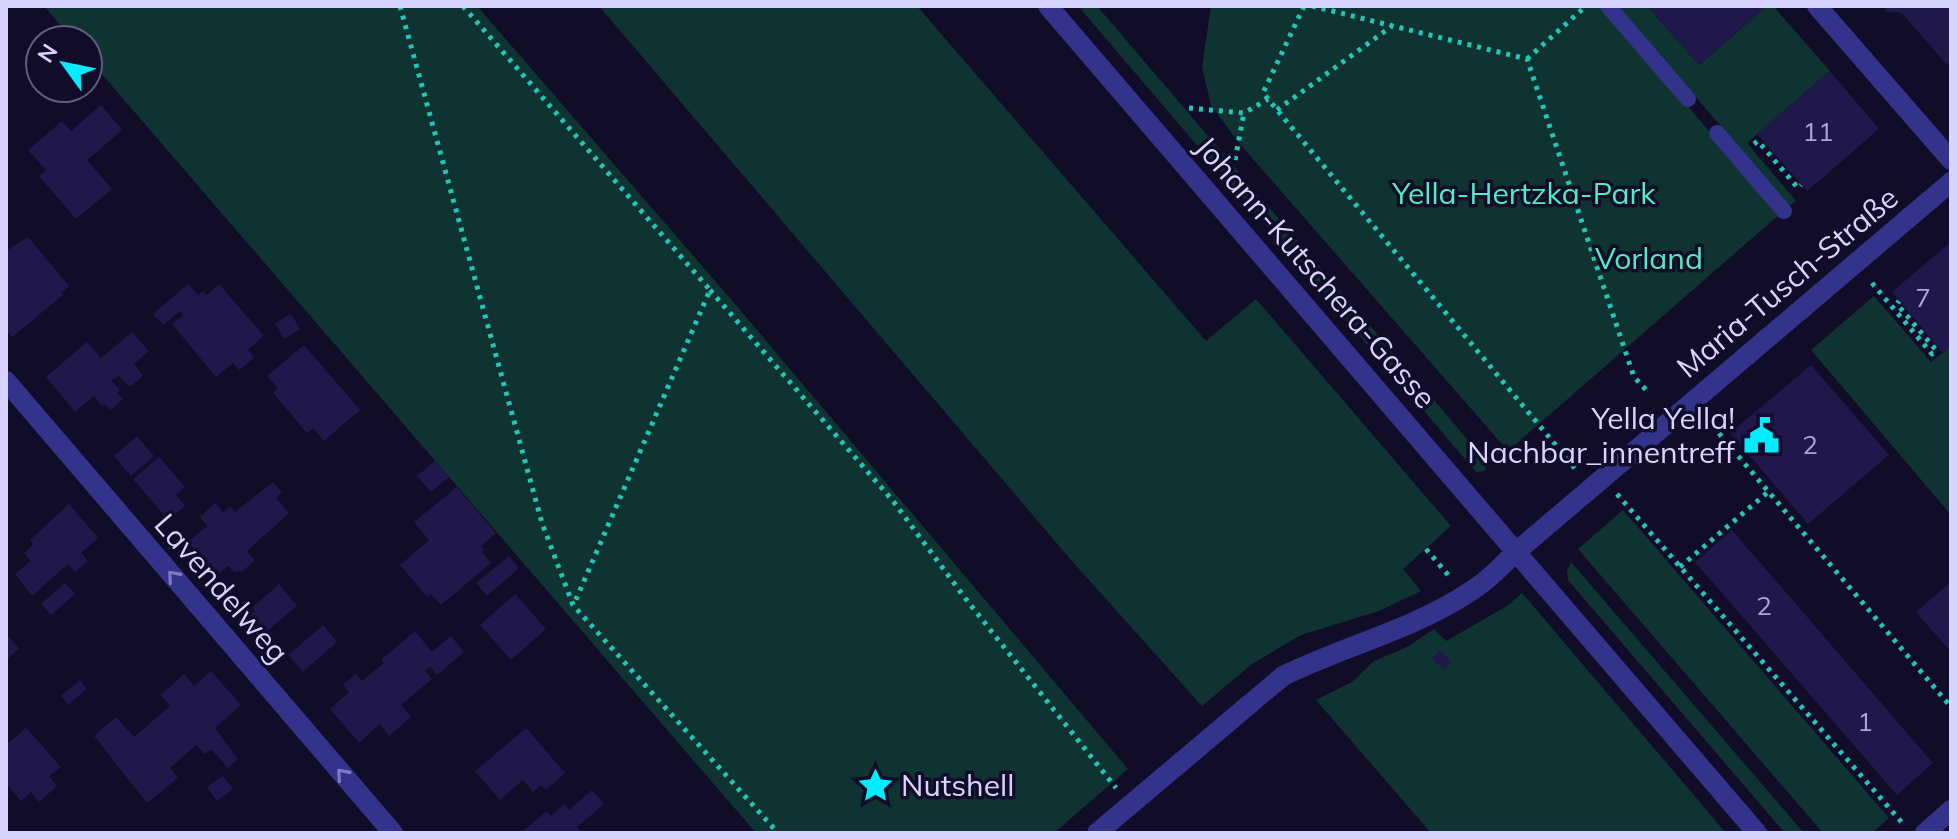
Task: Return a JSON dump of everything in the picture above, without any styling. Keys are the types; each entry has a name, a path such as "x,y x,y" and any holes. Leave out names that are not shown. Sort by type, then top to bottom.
{"street":[{"name":"Johann-Kutschera-Gasse","path":"1048,6 1757,833"},
{"path":"1817,6 1951,160"},
{"name":"Maria-Tusch-Straße","path":"1097,833 1283,676 1313,661 1366,643 1465,595 1951,182"},
{"name":"Lavendelweg","path":"6,381 393,833"},
{"path":"1925,833 1951,810"}],"lane":[{"path":"1608,6 1688,99"},
{"path":"1717,133 1784,211"}],"path":[{"path":"400,6 542,523 573,605 778,833"},
{"path":"463,6 893,501 989,629 1130,804"},
{"path":"1304,6 1263,93 1570,462 1597,483 1680,567 1911,833"},
{"path":"1312,6 1527,59"},
{"path":"1527,59 1586,6"},
{"path":"1277,110 1393,26"},
{"path":"1527,59 1634,377 1649,393"},
{"path":"1189,108 1244,113 1268,99"},
{"path":"1235,160 1244,113"},
{"path":"1872,283 1932,354 1936,350 1897,304 1899,301"},
{"path":"573,605 710,290"},
{"path":"1692,402 1951,707"},
{"path":"1570,462 1582,451"},
{"path":"1680,567 1768,492"},
{"path":"1426,549 1465,595"}],"green space":[{"path":"44,6 477,6 735,304 1128,769 1054,833 756,833 104,77 104,24 59,24"},
{"path":"599,6 917,6 1206,341 1256,299 1451,526 1403,569 1421,591 1379,611 1301,635 1252,664 1202,706 1071,560"},
{"path":"1078,6 1097,6 1480,454 1486,464 1485,471 1476,472"},
{"name":"Yella-Hertzka-Park","path":"1211,6 1602,6 1780,214 1508,451 1239,143 1211,105 1202,67"},
{"path":"1618,6 1651,6 1649,8 1699,65 1767,6 1773,6 1830,71 1747,143 1796,201 1789,206"},
{"path":"1874,296 1931,362 1951,346 1951,515 1811,350"},
{"path":"1623,510 1889,818 1872,833 1823,833 1578,549"},
{"path":"1571,562 1804,833 1785,833 1568,580 1567,571"},
{"path":"1522,593 1726,833 1431,833 1316,700 1352,682 1374,661 1407,647 1434,629 1446,641 1507,606"}],"building":[{"path":"1767,6 1699,65 1649,8"},
{"path":"1889,6 1951,6 1951,61 1947,65 1902,13 1884,11"},
{"path":"1830,71 1879,129 1807,191 1757,134"},
{"path":"101,105 122,130 87,160 112,189 76,219 39,176 46,170 28,150 62,121 71,131"},
{"path":"28,237 69,286 61,293 63,295 12,337 6,330 6,251"},
{"path":"1951,242 1951,346 1943,353 1892,292"},
{"path":"188,284 198,295 203,291 207,295 219,284 264,336 248,350 254,358 239,370 233,363 216,377 172,324 183,315 180,311 163,325 153,314"},
{"path":"291,314 300,329 284,339 275,323"},
{"path":"132,332 149,351 134,364 143,376 130,387 119,376 111,380 123,399 110,410 94,396 75,412 46,377 87,342 101,358"},
{"path":"304,345 360,410 324,441 313,428 307,433 273,393 278,388 267,376"},
{"path":"1811,365 1889,455 1808,524 1730,433"},
{"path":"137,436 154,456 131,476 114,456"},
{"path":"159,457 185,487 176,495 185,506 168,520 133,479"},
{"path":"435,461 449,477 431,492 417,476"},
{"path":"273,482 282,493 276,498 289,513 247,551 255,560 243,571 234,572 228,566 216,576 188,542 207,526 200,517 215,503 223,512 230,506 235,512"},
{"path":"457,487 496,533 481,546 491,563 441,605 431,594 427,597 400,565 429,540 414,522"},
{"path":"69,504 98,538 81,553 88,561 75,572 68,564 32,596 15,574 31,561 24,553 33,545 30,540"},
{"path":"1732,530 1933,763 1897,795 1695,562"},
{"path":"509,556 519,568 487,596 476,583"},
{"path":"1951,582 1951,652 1916,612"},
{"path":"65,583 75,594 51,615 41,604"},
{"path":"279,584 297,606 265,633 250,615 255,611 252,608"},
{"path":"515,594 546,629 511,660 480,625"},
{"path":"323,625 337,642 303,672 288,655"},
{"path":"415,631 432,652 451,636 464,652 437,675 430,667 425,671 432,679 401,705 411,717 389,736 380,724 359,743 330,709 349,692 343,685 355,674 362,681"},
{"path":"6,633 19,649 6,660"},
{"path":"1440,650 1451,662 1443,669 1432,658"},
{"path":"211,671 241,705 215,728 238,759 228,768 211,749 205,754 196,745 170,768 178,778 147,803 94,736 116,717 134,737 170,706 160,695 184,674 194,686"},
{"path":"80,680 87,689 68,705 61,696"},
{"path":"26,728 61,767 49,776 57,786 39,802 31,792 21,801 6,783 6,745"},
{"path":"526,728 565,773 546,790 541,785 533,792 523,780 500,800 475,771"},
{"path":"223,776 233,789 217,801 207,787"},
{"path":"592,790 604,804 577,827 582,833 521,833 547,811 551,816 564,804 569,810"}],"place":[{"name":"Yella Yella! Nachbar_innentreff","path":"1761,435"},
{"name":"Nutshell","path":"875,785"}],"park label":[{"name":"Vorland","path":"1649,258"}]}
